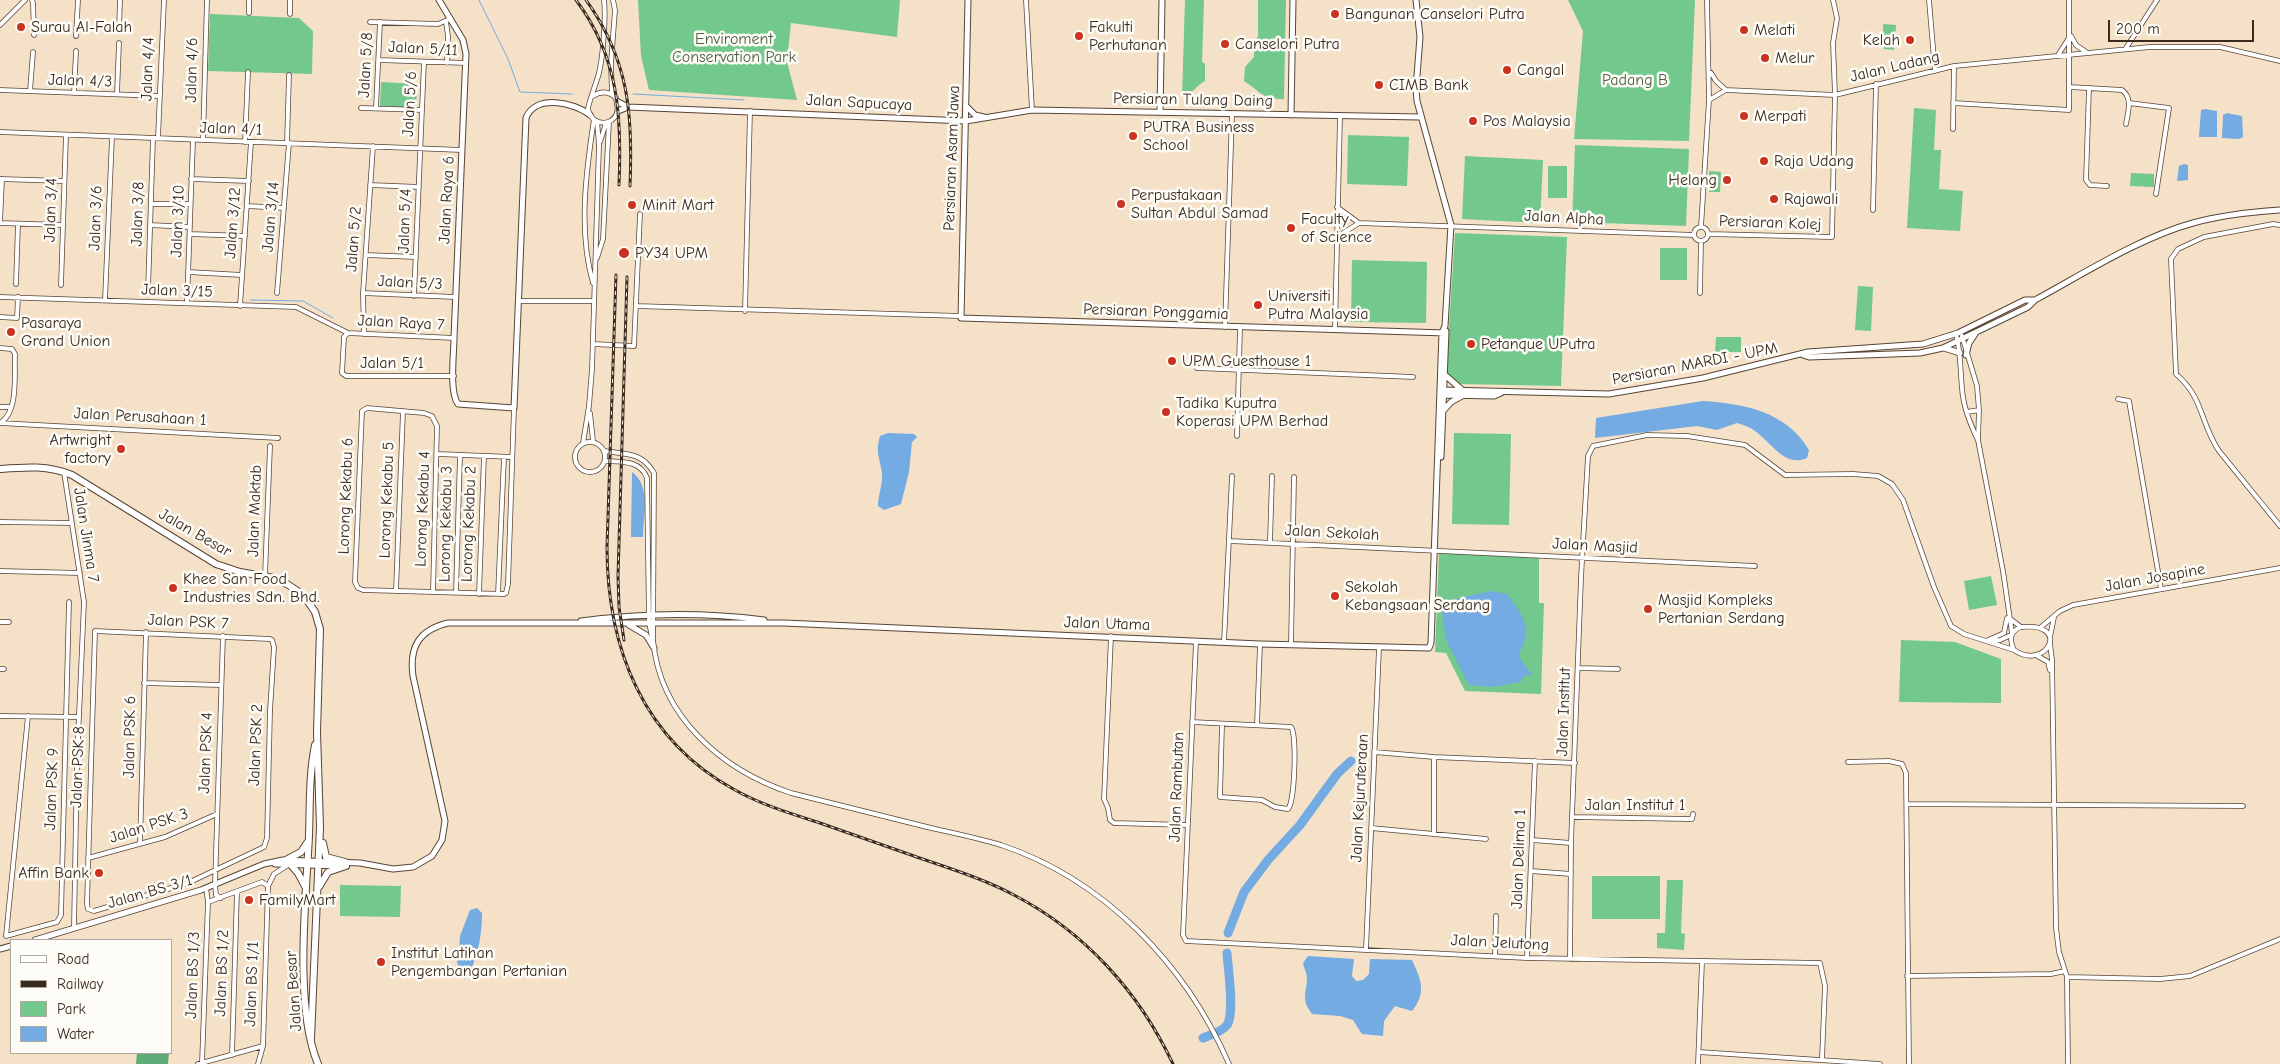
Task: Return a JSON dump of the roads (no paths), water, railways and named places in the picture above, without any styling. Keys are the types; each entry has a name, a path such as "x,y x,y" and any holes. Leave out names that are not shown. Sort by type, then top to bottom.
{"main road":[{"name":"Jalan Besar","path":"0,469 37,467 72,474 216,564 240,572 265,576 287,584 299,592 312,608 319,622 321,638 317,732 320,827 311,1038"},
{"name":"Jalan Besar","path":"311,1038 305,989 306,889 313,752 317,732"},
{"path":"320,827 326,857 345,864"},
{"path":"306,889 298,872 288,864 301,852 309,836"},
{"path":"317,893 322,880 328,872 345,864"},
{"path":"311,1038 318,1064"}],"street":[{"path":"0,25 25,0"},
{"path":"32,0 34,35"},
{"path":"76,36 78,0"},
{"path":"119,30 120,0"},
{"name":"Jalan 4/4","path":"156,138 160,96 164,0"},
{"name":"Jalan 4/6","path":"203,140 207,0"},
{"path":"249,13 250,0"},
{"path":"290,0 290,14"},
{"name":"Jalan Raya 6","path":"439,0 448,20 463,40 466,63 455,297 454,376 456,402 462,405 514,408"},
{"path":"583,443 593,442 602,446 605,461 599,469 590,472 580,469 575,457 577,449 583,443 589,406 593,344 599,145 594,119 588,105 593,96 600,71 604,0"},
{"path":"612,95 613,0"},
{"name":"Persiaran Asam Jawa","path":"960,316 967,107 968,0"},
{"path":"1026,0 1032,110"},
{"path":"1160,112 1162,0"},
{"path":"1291,115 1293,0"},
{"path":"1416,0 1420,37 1416,89 1420,117 1451,226 1438,432 1438,480 1434,550"},
{"path":"1701,227 1710,100 1706,0"},
{"name":"Persiaran Kolej","path":"1708,234 1832,237 1835,95 1833,43 1837,18 1833,0"},
{"path":"1930,0 1935,70"},
{"path":"1953,102 2069,110 2069,0"},
{"path":"2126,48 2157,0"},
{"path":"370,22 438,24 448,20 447,63"},
{"name":"Jalan 5/8","path":"376,108 380,22"},
{"path":"2070,34 2076,45 2086,52"},
{"path":"2058,55 2070,34"},
{"path":"117,94 118,43"},
{"name":"Jalan Ladang","path":"1726,90 1835,95 1954,66 2126,48 2220,47 2280,61"},
{"path":"74,93 76,51"},
{"path":"30,91 33,52"},
{"name":"Jalan 5/11","path":"379,60 466,63"},
{"name":"Jalan 5/6","path":"421,148 424,62"},
{"path":"1953,129 1954,66"},
{"path":"1710,71 1716,82 1726,90 1710,100"},
{"path":"245,142 248,72"},
{"name":"Jalan 3/14","path":"277,293 288,143 289,75"},
{"path":"1873,210 1876,84"},
{"path":"2070,87 2122,90 2127,93 2129,103 2126,124"},
{"path":"2089,88 2086,180 2090,185 2107,186"},
{"name":"Jalan 4/3","path":"0,90 160,96"},
{"path":"593,96 602,92 612,95 618,102 628,107"},
{"path":"599,145 607,122 616,116 618,102"},
{"path":"2129,103 2169,108 2156,194"},
{"path":"396,591 506,593 508,584 526,118 534,106 546,104 576,106 594,119 607,122"},
{"path":"618,111 628,107"},
{"name":"Jalan Sapucaya","path":"628,107 966,121"},
{"path":"967,107 975,115 984,117"},
{"path":"361,108 422,110"},
{"name":"Persiaran Tulang Daing","path":"966,121 1032,110 1420,117"},
{"path":"745,310 750,111"},
{"path":"1226,327 1232,114"},
{"path":"1335,330 1340,116"},
{"path":"594,119 587,164 585,242 587,262 594,288"},
{"path":"595,272 603,239 607,122"},
{"name":"Jalan 4/1","path":"0,132 462,150"},
{"name":"Jalan 3/4","path":"61,285 66,135"},
{"name":"Jalan 3/6","path":"105,300 112,137"},
{"name":"Jalan 3/8","path":"148,290 151,204 156,138"},
{"name":"Jalan 3/10","path":"187,303 193,140"},
{"name":"Jalan 3/12","path":"240,306 252,142"},
{"name":"Jalan 5/2","path":"364,334 363,293 373,146"},
{"name":"Jalan 5/4","path":"414,296 421,148"},
{"path":"62,225 0,223 1,179 64,181"},
{"path":"191,179 249,181"},
{"path":"370,185 419,187"},
{"path":"151,204 190,204"},
{"path":"247,206 284,208"},
{"path":"1337,207 1359,223 1337,237"},
{"name":"Persiaran MARDI - UPM","path":"1803,355 1809,357 1920,353 1943,348 2028,307 2035,300 2148,240 2192,223 2227,215 2280,210"},
{"path":"593,344 634,346 640,214"},
{"name":"Jalan Alpha","path":"1359,223 1694,235"},
{"path":"16,284 18,224"},
{"path":"2280,225 2273,224 2204,237 2178,249 2171,259 2176,374 2189,385 2196,396 2212,440 2219,451 2280,526"},
{"path":"150,226 190,227"},
{"path":"1701,227 1707,230 1708,234 1707,239 1701,241 1694,235 1696,228 1701,227"},
{"path":"190,234 245,236"},
{"path":"1700,293 1701,241"},
{"path":"366,255 416,257"},
{"path":"188,272 242,275"},
{"name":"Jalan 5/3","path":"363,293 455,297"},
{"name":"Jalan 3/15","path":"0,297 296,307 348,333"},
{"path":"0,317 17,318 18,297"},
{"name":"Persiaran MARDI - UPM","path":"1443,393 1494,390 1501,392 1610,394 1631,392 1803,355 1808,352 1922,344 1958,332 2025,300 2035,300"},
{"path":"519,301 594,301"},
{"path":"636,306 960,316"},
{"name":"Persiaran Ponggamia","path":"960,316 963,319 1444,333"},
{"path":"1237,436 1240,328"},
{"path":"1958,332 1976,386 1980,410 1978,440"},
{"name":"Jalan Raya 7","path":"348,333 454,338"},
{"name":"Jalan 5/1","path":"348,333 344,337 342,373 346,376 454,376"},
{"path":"1438,432 1445,374 1444,333"},
{"path":"1966,355 1969,343 1975,333"},
{"path":"1960,340 1962,388 1967,412 1978,440 2014,650"},
{"path":"0,348 14,351 14,404 10,408 8,416 0,423 0,430"},
{"path":"1943,348 1960,353"},
{"path":"1438,480 1442,448 1442,360"},
{"path":"1198,368 1413,377"},
{"path":"1443,411 1462,393 1445,374"},
{"path":"2118,399 2129,401 2161,589"},
{"path":"589,406 593,442"},
{"path":"0,407 10,408"},
{"name":"Lorong Kekabu 6","path":"396,591 360,590 355,582 362,411 367,408 403,411"},
{"path":"1967,412 1980,410"},
{"name":"Lorong Kekabu 4","path":"403,411 429,415 438,426 433,592"},
{"name":"Lorong Kekabu 5","path":"396,591 403,411"},
{"name":"Jalan Perusahaan 1","path":"0,423 278,438"},
{"name":"Jalan Institut","path":"1570,959 1571,874 1582,557 1587,466 1590,450 1593,446 1646,435 1712,439 1744,445 1785,475 1853,474 1878,476 1892,484 1903,500 1947,621 1956,630 1986,641"},
{"name":"Jalan Maktab","path":"265,576 270,446"},
{"path":"604,451 640,458 648,463 654,473 652,615 654,648 663,682 683,716 710,749 743,773 766,785 791,793 1000,845 1058,872 1089,890 1143,935 1166,960 1209,1022 1218,1038 1228,1064"},
{"path":"438,454 512,457"},
{"name":"Lorong Kekabu 3","path":"456,593 460,455"},
{"name":"Lorong Kekabu 2","path":"479,594 484,456"},
{"path":"498,594 504,456"},
{"path":"605,461 631,462 644,470 647,478 652,615"},
{"name":"Jalan Jinma 7","path":"64,471 84,602 74,858 74,928"},
{"path":"1224,642 1232,476"},
{"path":"1270,542 1272,476"},
{"path":"1291,645 1294,477"},
{"path":"0,522 72,523"},
{"name":"Jalan Sekolah","path":"1230,541 1434,550"},
{"name":"Jalan Utama","path":"560,623 784,623 1260,644 1429,648 1431,643 1434,550"},
{"name":"Jalan Masjid","path":"1434,550 1754,566"},
{"name":"Jalan Josapine","path":"2041,627 2055,615 2073,605 2280,568"},
{"path":"0,571 80,573"},
{"name":"Jalan PSK 9","path":"28,716 6,936 57,922 61,915 69,602"},
{"path":"1986,641 2004,633 2007,603"},
{"name":"Jalan Utama","path":"560,623 629,615 706,615 784,623"},
{"path":"2055,615 2050,642 2056,940 2067,978 2068,1064"},
{"path":"2009,618 2021,627 2041,627 2050,637"},
{"path":"0,622 9,622"},
{"name":"Jalan BS 3/1","path":"38,939 206,888 256,866 270,863 366,864 405,869 414,867 432,856 442,840 445,821 412,668 414,650 422,635 429,629 454,622 560,623"},
{"path":"626,624 646,635 654,648"},
{"path":"1986,641 2000,640 2021,627"},
{"name":"Jalan PSK 7","path":"95,631 270,639 274,647"},
{"name":"Jalan PSK 8","path":"95,631 87,904 90,910 98,910 188,883 215,870"},
{"name":"Jalan PSK 6","path":"140,844 146,632"},
{"name":"Jalan PSK 4","path":"215,884 223,636"},
{"path":"1111,636 1104,799 1110,820 1114,823 1188,825"},
{"name":"Jalan Rambutan","path":"1183,935 1196,641"},
{"path":"1986,641 2023,655 2035,655 2044,658 2048,662 2051,677"},
{"path":"2035,655 2047,649 2050,642"},
{"path":"1258,725 1260,644"},
{"name":"Jalan PSK 2","path":"215,870 261,849 265,844 274,647"},
{"name":"Jalan Kejuruteraan","path":"1366,949 1379,648"},
{"path":"1578,668 1618,670"},
{"path":"144,683 221,685"},
{"path":"2,716 79,717"},
{"path":"1192,722 1288,726 1293,729 1295,737 1292,799 1288,809 1274,807 1262,800 1220,796 1218,792 1222,724"},
{"path":"1374,752 1434,757 1575,763"},
{"path":"1434,757 1434,834"},
{"name":"Jalan Delima 1","path":"1526,958 1535,761"},
{"path":"1848,762 1889,762 1902,764 1906,774 1909,1064"},
{"path":"1907,804 2243,806"},
{"name":"Jalan PSK 3","path":"88,858 165,837 217,814"},
{"name":"Jalan Institut 1","path":"1574,817 1692,819 1693,814"},
{"path":"1371,828 1486,839"},
{"path":"1532,840 1572,842"},
{"path":"208,902 262,882 268,886 274,874 288,864"},
{"path":"1531,872 1571,874"},
{"path":"215,884 216,895 221,898"},
{"name":"Jalan BS 1/1","path":"200,1063 263,1046 268,886"},
{"name":"Jalan BS 1/3","path":"200,1063 208,902 206,888"},
{"name":"Jalan BS 1/2","path":"232,1055 236,892"},
{"path":"1496,916 1496,956"},
{"name":"Jalan Jelutong","path":"1183,935 1185,940 1192,943 1366,949 1526,958 1820,963 1825,986 1822,1059"},
{"path":"2067,978 2167,978 2190,976 2280,939"},
{"path":"1698,1064 1702,962"},
{"path":"1907,976 2051,974 2065,971"},
{"path":"258,1064 263,1046"},
{"path":"1699,1052 1880,1064"}],"water":[{"path":"2201,110 2217,111 2217,137 2199,137"},
{"path":"2227,113 2242,116 2243,137 2239,139 2222,138 2223,115"},
{"path":"2188,165 2188,180 2177,181 2179,166"},
{"path":"1703,401 1734,404 1763,412 1776,418 1789,426 1800,437 1809,450 1807,458 1792,460 1785,457 1753,430 1737,423 1717,430 1697,426 1595,438 1596,418"},
{"path":"888,433 914,434 917,437 912,442 909,472 901,504 884,510 878,506 882,477 878,447 880,436"},
{"path":"632,472 642,485 644,493 643,537 631,537"},
{"path":"1492,591 1507,594 1523,617 1526,632 1520,656 1532,674 1524,676 1520,682 1493,687 1469,685 1446,640 1441,606 1459,598"},
{"path":"477,908 482,913 480,939 473,965 464,980 464,971 459,970 456,957 459,954 460,936 470,910"},
{"path":"1308,956 1354,959 1352,976 1356,981 1363,980 1369,974 1370,959 1412,960 1420,980 1420,998 1412,1011 1395,1006 1384,1021 1383,1036 1362,1034 1353,1020 1340,1016 1312,1014 1306,1004 1305,997 1307,975 1303,963"}],"waterway":[{"path":"479,0 508,59 520,92 572,94"},
{"path":"633,94 744,100"},
{"path":"250,300 303,301 333,318"},
{"path":"1228,933 1244,892 1268,860 1300,825 1337,774 1351,761"},
{"path":"1203,1038 1222,1030 1227,1025 1229,1019 1231,1001 1227,953"}],"railway":[{"path":"576,0 601,43 615,88 620,135 619,185"},
{"path":"586,0 600,22 620,66 629,111 630,186"},
{"path":"616,275 607,547 609,584 614,621 623,655 636,688 654,718 676,745 703,769 745,795 777,809 977,878 1014,895 1040,910 1087,946 1107,966 1144,1012 1173,1064"},
{"path":"624,640 619,607 618,576 627,277"}],"place":[{"name":"Bangunan Canselori Putra","path":"1335,14"},
{"name":"Surau Al-Falah","path":"21,27"},
{"name":"Melati","path":"1744,30"},
{"name":"Fakulti Perhutanan","path":"1079,36"},
{"name":"Kelah","path":"1910,40"},
{"name":"Canselori Putra","path":"1225,44"},
{"name":"Melur","path":"1765,58"},
{"name":"Cangal","path":"1507,70"},
{"name":"CIMB Bank","path":"1379,85"},
{"name":"Merpati","path":"1744,116"},
{"name":"Pos Malaysia","path":"1473,121"},
{"name":"PUTRA Business School","path":"1133,136"},
{"name":"Raja Udang","path":"1764,161"},
{"name":"Helang","path":"1727,180"},
{"name":"Rajawali","path":"1774,199"},
{"name":"Perpustakaan Sultan Abdul Samad","path":"1121,204"},
{"name":"Minit Mart","path":"632,205"},
{"name":"Faculty of Science","path":"1291,228"},
{"name":"PY34 UPM","path":"624,253"},
{"name":"Universiti Putra Malaysia","path":"1258,305"},
{"name":"Pasaraya Grand Union","path":"11,332"},
{"name":"Petanque UPutra","path":"1471,344"},
{"name":"UPM Guesthouse 1","path":"1172,361"},
{"name":"Tadika Kuputra Koperasi UPM Berhad","path":"1166,412"},
{"name":"Artwright factory","path":"121,449"},
{"name":"Khee San Food Industries Sdn. Bhd.","path":"173,588"},
{"name":"Sekolah Kebangsaan Serdang","path":"1335,596"},
{"name":"Masjid Kompleks Pertanian Serdang","path":"1648,609"},
{"name":"Affin Bank","path":"99,873"},
{"name":"FamilyMart","path":"249,900"},
{"name":"Institut Latihan Pengembangan Pertanian","path":"381,962"}],"park label":[{"name":"Enviroment Conservation Park","path":"734,48"},
{"name":"Padang B","path":"1635,80"}]}
